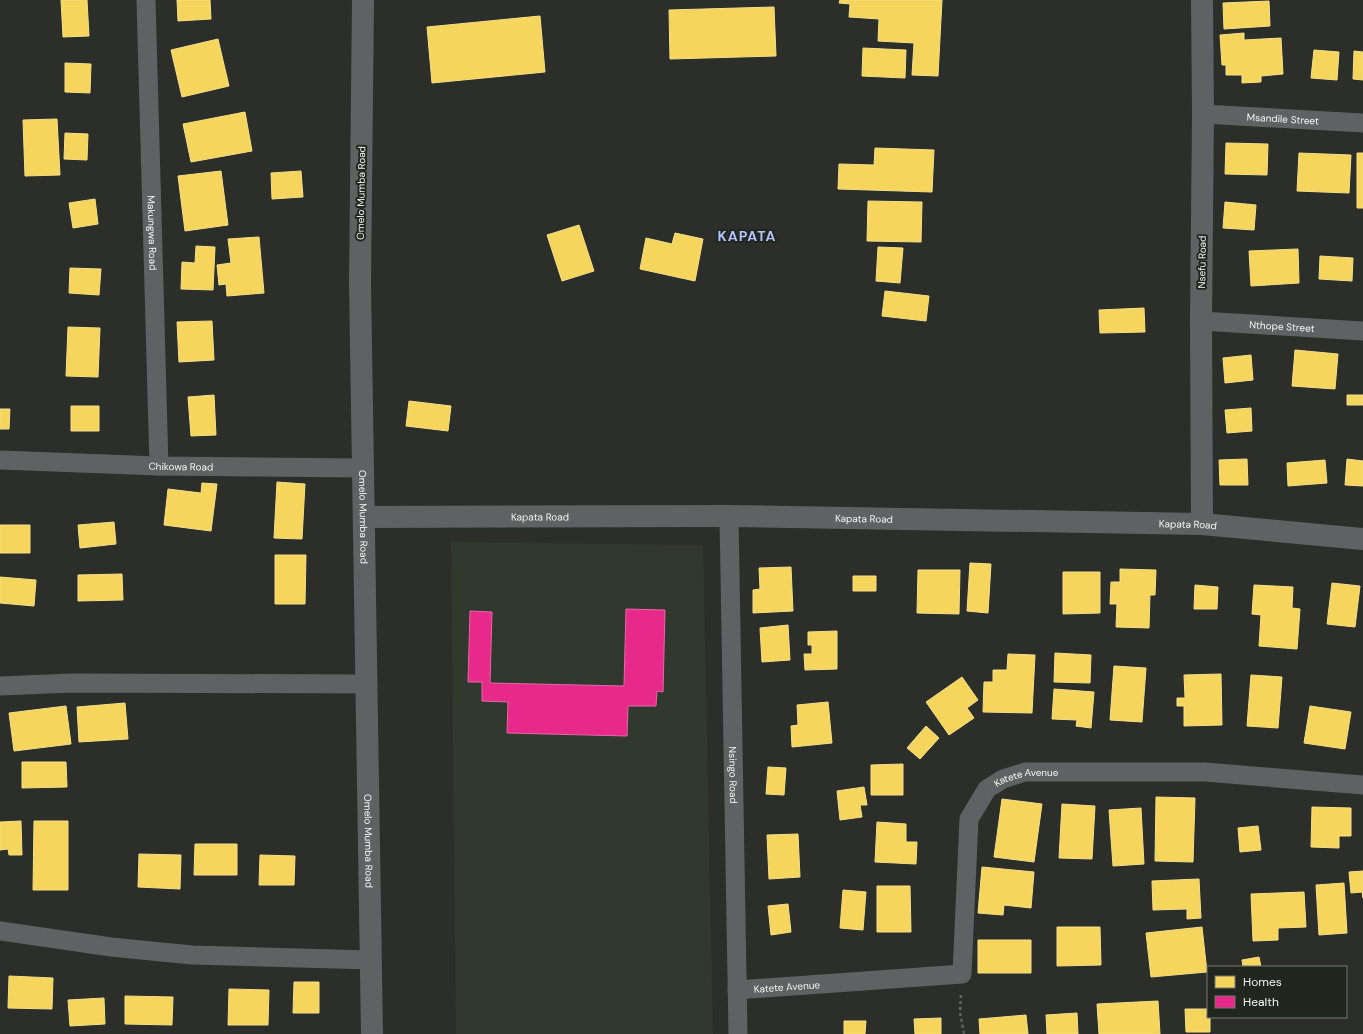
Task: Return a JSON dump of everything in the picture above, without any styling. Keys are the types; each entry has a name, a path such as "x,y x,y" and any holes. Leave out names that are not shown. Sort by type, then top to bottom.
{"street":[{"name":"Makungwa Road","path":"146,0 159,466"},
{"name":"Omelo Mumba Road","path":"363,0 360,283 372,1034"},
{"name":"Nsefu Road","path":"1202,0 1202,524"},
{"name":"Msandile Street","path":"1203,114 1363,123"},
{"name":"Nthope Street","path":"1201,321 1363,331"},
{"name":"Chikowa Road","path":"0,460 159,466 363,468"},
{"name":"Kapata Road","path":"364,517 729,516 1202,524 1363,540"},
{"name":"Nsingo Road","path":"729,516 738,1034"},
{"path":"0,686 72,683 366,684"},
{"name":"Katete Avenue","path":"737,990 962,974 969,819 987,789 1003,779 1025,772 1205,772 1363,785"},
{"path":"0,931 111,947 192,955 371,960"}],"path":[{"path":"962,974 960,1012 964,1034"}],"shaded area":[{"path":"451,542 703,545 713,1034 456,1034"}],"building: Homes":[{"path":"61,0 87,0 89,36 63,37"},
{"path":"177,0 210,0 211,19 178,21"},
{"path":"840,0 942,0 938,76 912,75 914,43 878,41 879,19 849,17 850,4 839,3"},
{"path":"1269,1 1270,26 1224,29 1223,3"},
{"path":"774,7 776,56 670,59 669,10"},
{"path":"540,16 545,72 432,83 427,27"},
{"path":"1244,33 1244,40 1281,38 1283,74 1261,76 1261,82 1242,83 1242,75 1226,75 1226,65 1222,65 1220,35"},
{"path":"218,39 229,86 182,97 171,50"},
{"path":"863,48 906,50 905,78 862,76"},
{"path":"1314,50 1339,52 1337,80 1311,78"},
{"path":"1354,51 1363,52 1363,80 1353,79"},
{"path":"65,63 91,64 90,93 65,92"},
{"path":"245,112 252,151 191,162 183,124"},
{"path":"57,119 60,175 25,176 23,120"},
{"path":"65,133 88,134 87,160 64,159"},
{"path":"1226,143 1268,144 1267,175 1225,174"},
{"path":"875,148 934,150 932,192 838,189 839,164 874,165"},
{"path":"1299,153 1351,155 1349,193 1297,191"},
{"path":"1357,153 1363,153 1363,208 1357,208"},
{"path":"221,171 228,225 185,231 178,176"},
{"path":"301,171 303,197 272,199 271,173"},
{"path":"95,199 98,224 73,228 69,203"},
{"path":"868,201 922,202 921,242 867,241"},
{"path":"1225,202 1256,205 1254,230 1223,228"},
{"path":"579,225 594,271 562,281 547,235"},
{"path":"675,233 703,239 695,281 640,269 646,238 672,244"},
{"path":"259,237 264,293 227,296 226,284 219,285 217,265 231,263 228,239"},
{"path":"196,246 215,247 213,290 181,289 182,262 195,263"},
{"path":"878,247 903,248 900,283 876,281"},
{"path":"1298,249 1299,283 1251,286 1249,251"},
{"path":"1320,256 1353,258 1352,281 1319,279"},
{"path":"70,268 101,269 99,295 69,293"},
{"path":"885,291 929,296 926,321 882,316"},
{"path":"1144,308 1145,332 1100,333 1099,310"},
{"path":"212,321 214,360 179,362 177,322"},
{"path":"68,327 100,328 98,377 66,376"},
{"path":"1295,350 1338,354 1335,389 1292,386"},
{"path":"1251,355 1253,380 1225,383 1223,358"},
{"path":"214,395 216,435 191,436 188,397"},
{"path":"1347,395 1363,395 1363,405 1347,405"},
{"path":"409,401 451,406 448,431 406,426"},
{"path":"71,406 99,406 99,431 71,431"},
{"path":"1251,408 1252,431 1227,433 1225,410"},
{"path":"0,409 10,409 9,429 0,429"},
{"path":"1247,459 1248,485 1220,485 1219,460"},
{"path":"1347,459 1363,461 1363,486 1345,485"},
{"path":"1325,460 1327,483 1288,486 1287,463"},
{"path":"277,482 305,484 302,539 274,538"},
{"path":"202,483 217,484 211,531 164,525 168,489 201,493"},
{"path":"114,522 116,544 80,548 78,525"},
{"path":"0,525 30,525 30,553 0,553"},
{"path":"275,555 306,555 305,604 275,604"},
{"path":"970,563 991,564 988,613 967,611"},
{"path":"791,567 793,611 753,613 753,590 760,589 759,568"},
{"path":"1120,569 1156,570 1155,595 1150,595 1149,628 1116,627 1117,604 1110,604 1111,582 1120,582"},
{"path":"918,570 960,570 959,614 917,613"},
{"path":"1063,572 1100,572 1100,613 1063,614"},
{"path":"122,574 123,600 78,601 78,575"},
{"path":"853,576 876,576 876,591 853,591"},
{"path":"0,577 36,580 34,606 0,603"},
{"path":"1332,583 1360,586 1355,627 1327,624"},
{"path":"1195,585 1218,587 1217,609 1194,609"},
{"path":"1254,585 1293,587 1292,608 1300,609 1297,649 1259,646 1261,615 1252,614"},
{"path":"788,625 790,660 762,662 760,628"},
{"path":"837,631 837,669 805,670 804,654 812,654 812,645 808,645 808,632"},
{"path":"1055,653 1091,655 1090,683 1054,682"},
{"path":"1008,654 1035,655 1032,713 983,712 984,682 993,682 993,670 1007,670"},
{"path":"1114,666 1146,668 1142,722 1110,720"},
{"path":"1221,674 1222,725 1184,726 1184,706 1177,706 1177,698 1185,698 1184,675"},
{"path":"1251,675 1282,677 1278,728 1247,726"},
{"path":"962,677 978,700 967,708 974,718 949,735 926,702"},
{"path":"1054,689 1094,692 1091,728 1076,726 1077,720 1052,719"},
{"path":"828,702 832,743 792,747 791,726 798,725 797,705"},
{"path":"125,703 128,739 79,742 77,707"},
{"path":"66,706 71,744 14,751 9,713"},
{"path":"1310,706 1351,712 1345,749 1304,743"},
{"path":"926,726 939,738 920,759 907,748"},
{"path":"22,762 66,762 67,787 22,788"},
{"path":"903,764 903,795 871,795 871,765"},
{"path":"768,767 786,768 784,795 766,794"},
{"path":"864,787 867,805 860,805 862,817 840,820 837,791"},
{"path":"1156,797 1195,798 1193,862 1155,861"},
{"path":"1002,799 1042,804 1034,862 994,857"},
{"path":"1062,804 1095,806 1092,859 1059,858"},
{"path":"1312,807 1351,808 1351,836 1339,836 1339,848 1311,847"},
{"path":"1141,808 1144,864 1113,866 1109,810"},
{"path":"21,821 22,855 9,855 8,849 0,850 0,822"},
{"path":"34,821 68,821 68,890 33,890"},
{"path":"877,822 906,824 906,842 917,842 916,864 875,862"},
{"path":"1258,826 1261,850 1240,852 1238,828"},
{"path":"798,834 800,877 769,879 767,835"},
{"path":"195,844 237,844 237,875 194,875"},
{"path":"139,854 181,855 180,889 138,887"},
{"path":"260,855 295,856 294,885 259,885"},
{"path":"982,867 1034,872 1031,908 1004,905 1003,915 978,913"},
{"path":"1363,871 1363,898 1362,892 1351,893 1349,872"},
{"path":"1199,879 1201,918 1187,919 1187,909 1153,910 1152,881"},
{"path":"1344,883 1347,933 1319,935 1316,885"},
{"path":"877,886 910,886 911,932 877,932"},
{"path":"843,890 866,892 863,930 840,928"},
{"path":"1304,892 1306,927 1278,928 1278,940 1253,941 1251,894"},
{"path":"788,904 791,932 771,935 768,906"},
{"path":"1057,927 1100,927 1101,965 1057,966"},
{"path":"1202,927 1207,972 1151,977 1146,933"},
{"path":"978,940 1031,940 1031,973 978,973"},
{"path":"1259,957 1261,966 1243,966 1242,960"},
{"path":"9,976 53,978 52,1009 8,1008"},
{"path":"294,982 319,982 319,1013 293,1013"},
{"path":"229,989 269,990 268,1025 228,1025"},
{"path":"125,996 173,997 172,1025 125,1024"},
{"path":"104,998 105,1024 70,1026 68,1000"},
{"path":"1158,1001 1160,1034 1099,1034 1097,1004"},
{"path":"1185,1009 1207,1009 1207,1018 1210,1018 1210,1032 1186,1032"},
{"path":"1077,1013 1078,1034 1047,1034 1046,1015"},
{"path":"1026,1015 1028,1034 980,1034 979,1019"},
{"path":"941,1018 941,1034 915,1034 914,1019"},
{"path":"844,1021 866,1021 865,1034 844,1034"}],"building: Health":[{"path":"626,609 665,610 663,692 657,691 656,706 628,706 627,736 507,733 508,702 482,701 482,682 468,682 470,611 492,612 490,683 624,686"}],"district":[{"name":"KAPATA","path":"747,236"}]}
